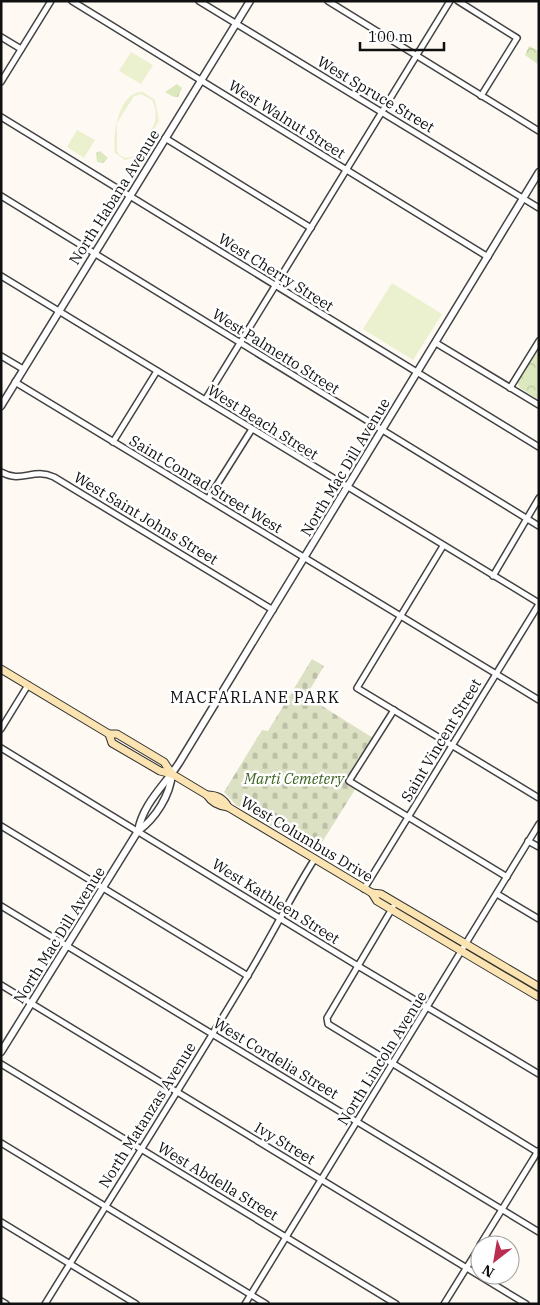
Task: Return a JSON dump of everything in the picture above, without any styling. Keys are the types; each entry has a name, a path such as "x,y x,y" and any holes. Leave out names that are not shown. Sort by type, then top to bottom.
{"main road":[{"name":"West Columbus Drive","path":"1,669 109,734 117,734 164,762 172,774 206,795 221,807 228,807 372,893 381,894 396,902 539,987"},
{"name":"West Columbus Drive","path":"372,893 376,901 539,997"}],"street":[{"path":"1,82 51,1"},
{"name":"West Walnut Street","path":"72,1 488,257"},
{"name":"West Spruce Street","path":"200,1 539,208"},
{"name":"North Habana Avenue","path":"1,406 250,1"},
{"path":"328,1 539,131"},
{"path":"205,400 450,1"},
{"path":"458,1 517,38 481,96"},
{"path":"1,37 22,49"},
{"name":"West Cherry Street","path":"1,117 539,447"},
{"path":"165,138 312,228"},
{"name":"North Mac Dill Avenue","path":"1,1052 138,831 149,822 171,787 172,774 539,172"},
{"name":"West Palmetto Street","path":"1,196 539,526"},
{"name":"West Beach Street","path":"1,276 539,604"},
{"path":"510,388 539,341"},
{"path":"436,343 539,405"},
{"path":"1,356 23,369"},
{"path":"113,442 157,371"},
{"name":"Saint Conrad Street West","path":"15,382 539,700"},
{"path":"208,499 252,429"},
{"name":"West Saint Johns Street","path":"1,472 18,478 37,472 54,477 273,610"},
{"path":"493,576 539,498"},
{"path":"442,546 357,688 539,798"},
{"name":"Saint Vincent Street","path":"364,888 539,604"},
{"path":"1,729 28,685"},
{"path":"394,710 349,781 507,877"},
{"name":"West Kathleen Street","path":"1,748 539,1074"},
{"name":"North Lincoln Avenue","path":"245,1304 539,824"},
{"path":"1,826 248,976"},
{"path":"528,841 539,848"},
{"name":"North Matanzas Avenue","path":"45,1304 248,976 281,919 287,902 314,860"},
{"path":"497,894 539,920"},
{"path":"396,902 328,1018 328,1024 538,1152 486,1235"},
{"name":"West Cordelia Street","path":"1,906 539,1232"},
{"name":"Ivy Street","path":"1,985 526,1304"},
{"name":"West Abdella Street","path":"1,1064 396,1304"},
{"path":"1,1143 266,1304"},
{"path":"1,1222 136,1304"},
{"path":"444,1304 470,1261"},
{"path":"1,1301 6,1304"}],"green space":[{"path":"529,46 539,51 539,65 525,55"},
{"path":"131,52 153,65 141,84 119,71"},
{"path":"177,84 182,88 178,97 165,92"},
{"path":"143,92 155,100 159,121 136,157 125,160 115,153 116,125 123,106 128,98 135,93","holes":["141,94 152,100 156,115 152,129 135,155 127,158 122,157 117,151 117,123 134,96"]},
{"path":"77,130 95,140 84,158 67,147"},
{"path":"100,151 108,158 103,163 97,162 96,153"},
{"path":"392,283 442,314 413,360 363,329"},
{"path":"539,347 539,400 520,388 517,382"},
{"name":"Marti Cemetery","path":"312,659 324,666 306,696 373,738 347,782 356,788 316,852 236,805 224,792 262,730 268,731"}],"district":[{"name":"MACFARLANE PARK","path":"255,697"}]}
